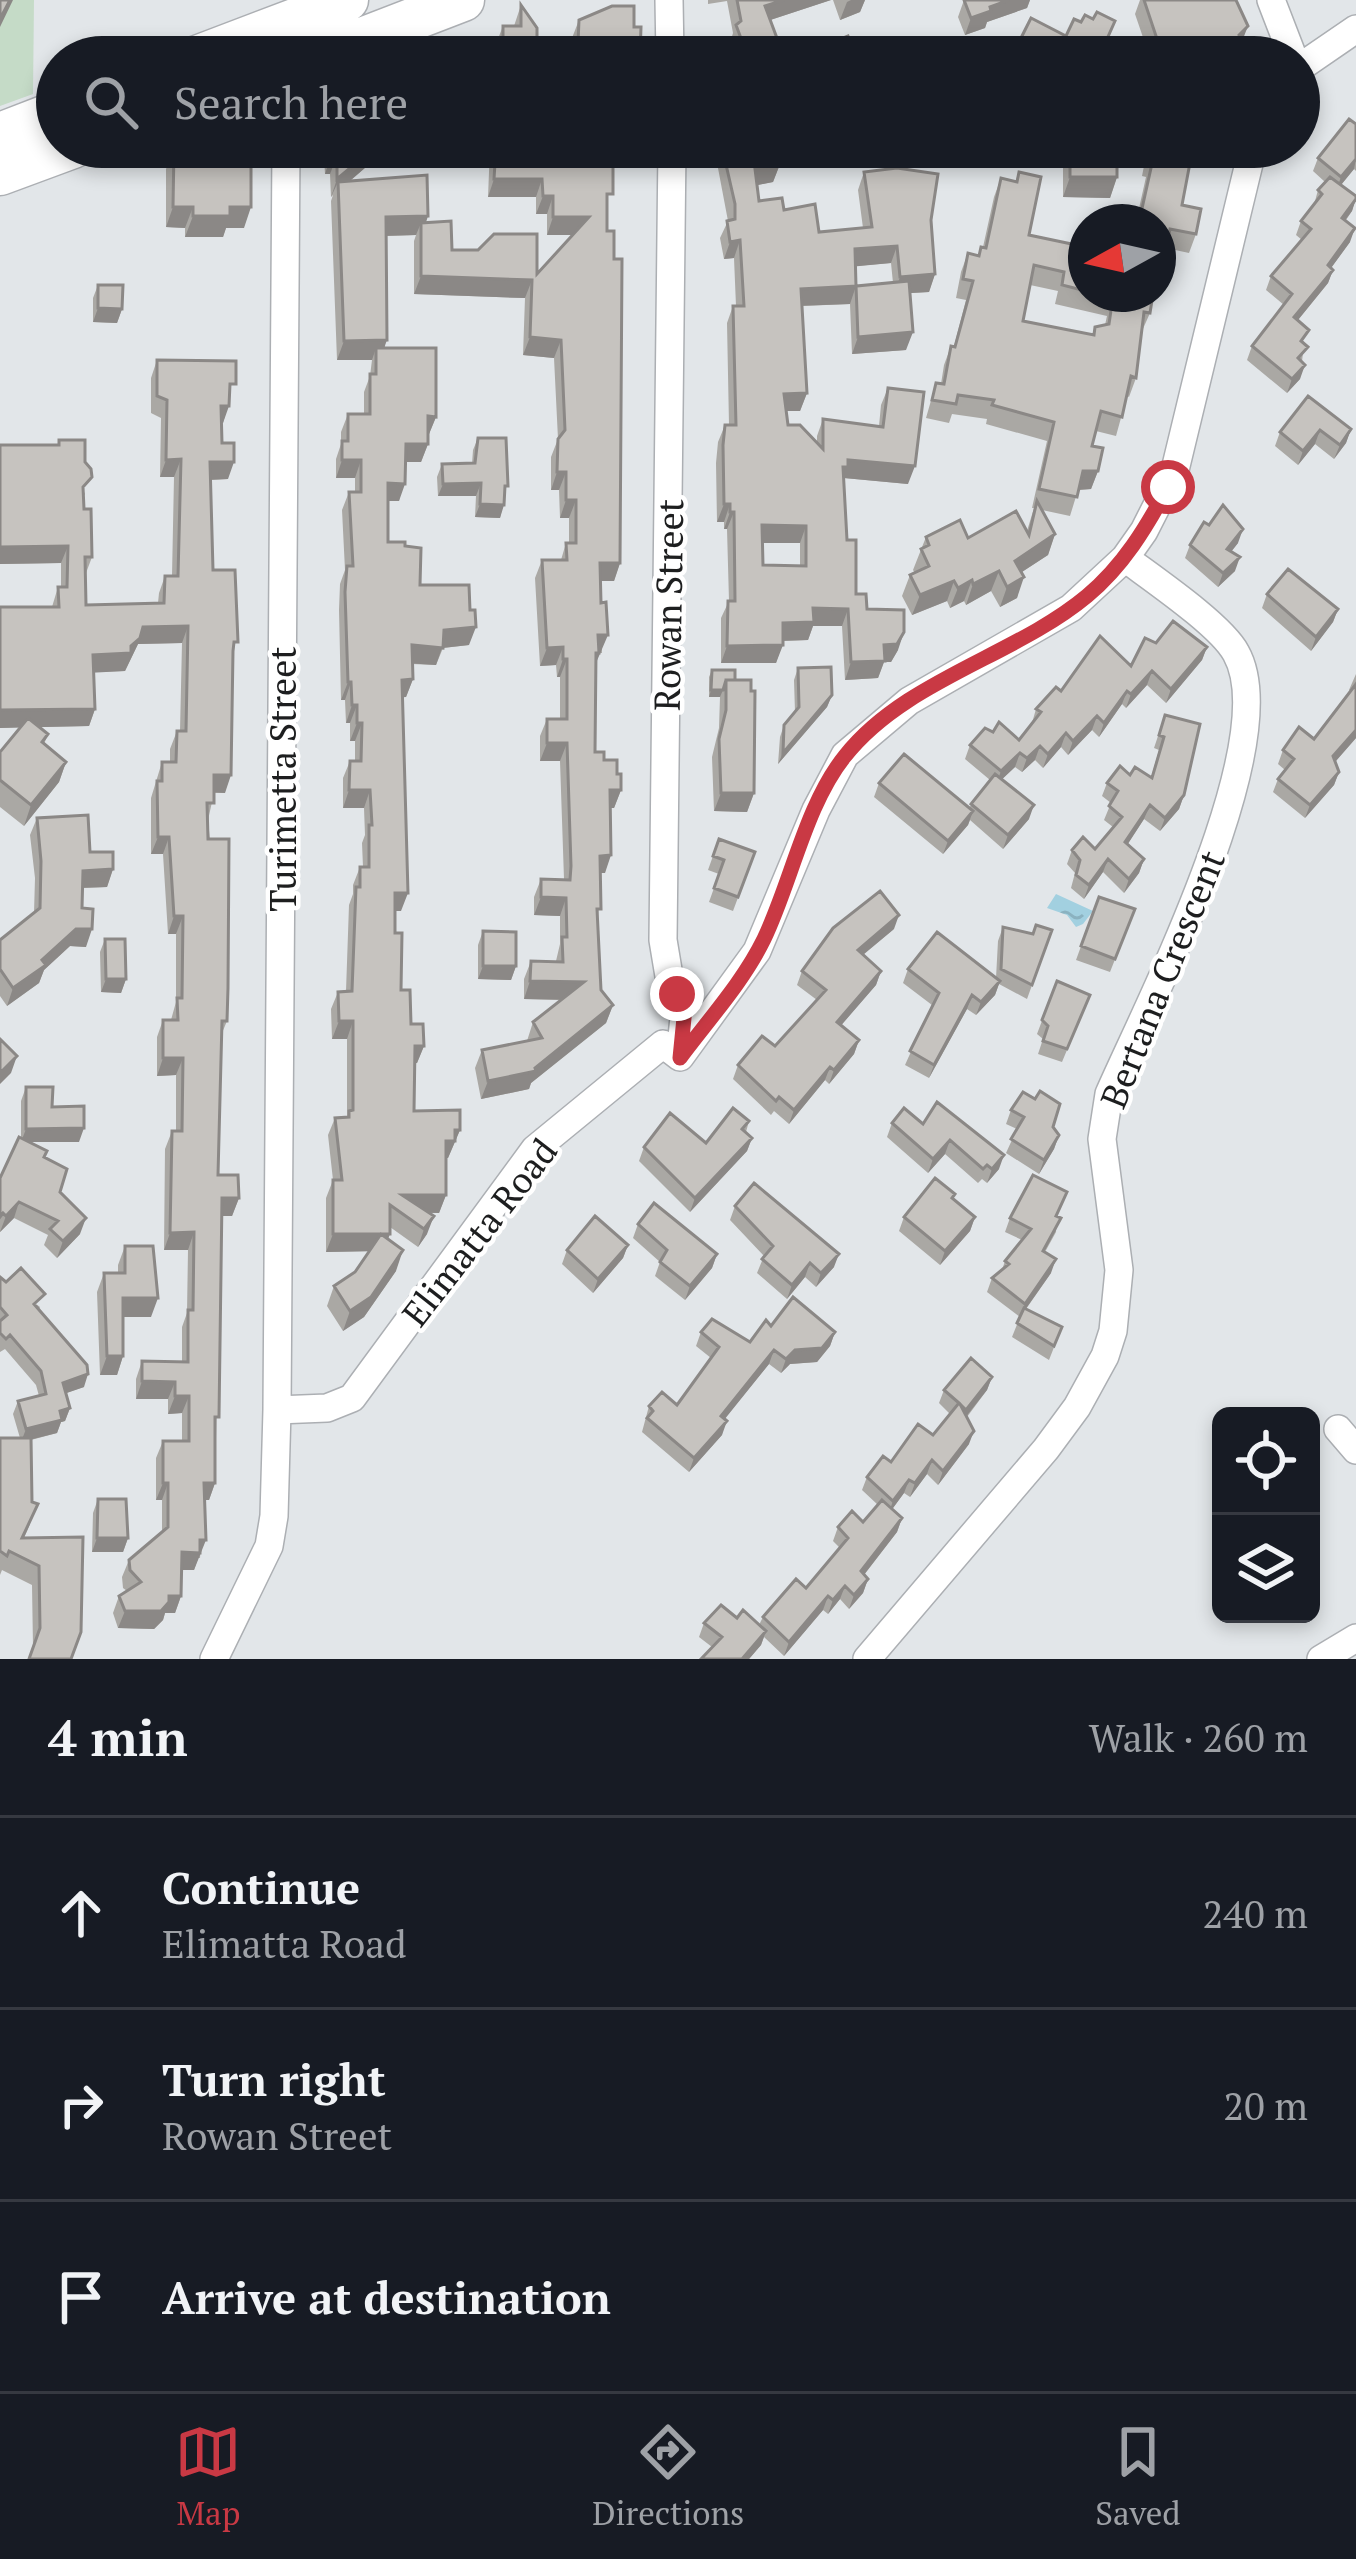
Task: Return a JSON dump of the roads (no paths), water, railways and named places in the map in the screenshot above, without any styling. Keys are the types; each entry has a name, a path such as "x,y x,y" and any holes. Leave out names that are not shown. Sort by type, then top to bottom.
{"highway":[{"path":"280,36 347,0"},
{"path":"370,36 463,0"},
{"path":"0,134 36,120"},
{"path":"0,174 36,161"}],"street":[{"path":"669,0 670,36"},
{"path":"1271,0 1285,36"},
{"path":"1320,54 1356,29"},
{"name":"Turimetta Street","path":"277,1410 286,168"},
{"name":"Rowan Street","path":"672,168 663,940 669,976 685,1008 680,1058"},
{"path":"680,1058 758,951 816,810 845,755 909,701 1071,608 1125,558 1144,531 1175,470 1248,168"},
{"name":"Bertana Crescent","path":"867,1659 1046,1449 1089,1386 1113,1331 1119,1270 1103,1157 1106,1107 1228,814 1244,712 1244,674 1234,647 1125,558"},
{"name":"Elimatta Road","path":"277,1410 327,1408 352,1398 536,1149 663,1044 680,1058"},
{"path":"214,1659 269,1546 277,1410"},
{"path":"1321,1659 1356,1638"}],"water":[{"path":"1056,894 1093,911 1076,927 1067,915 1047,908"}]}
